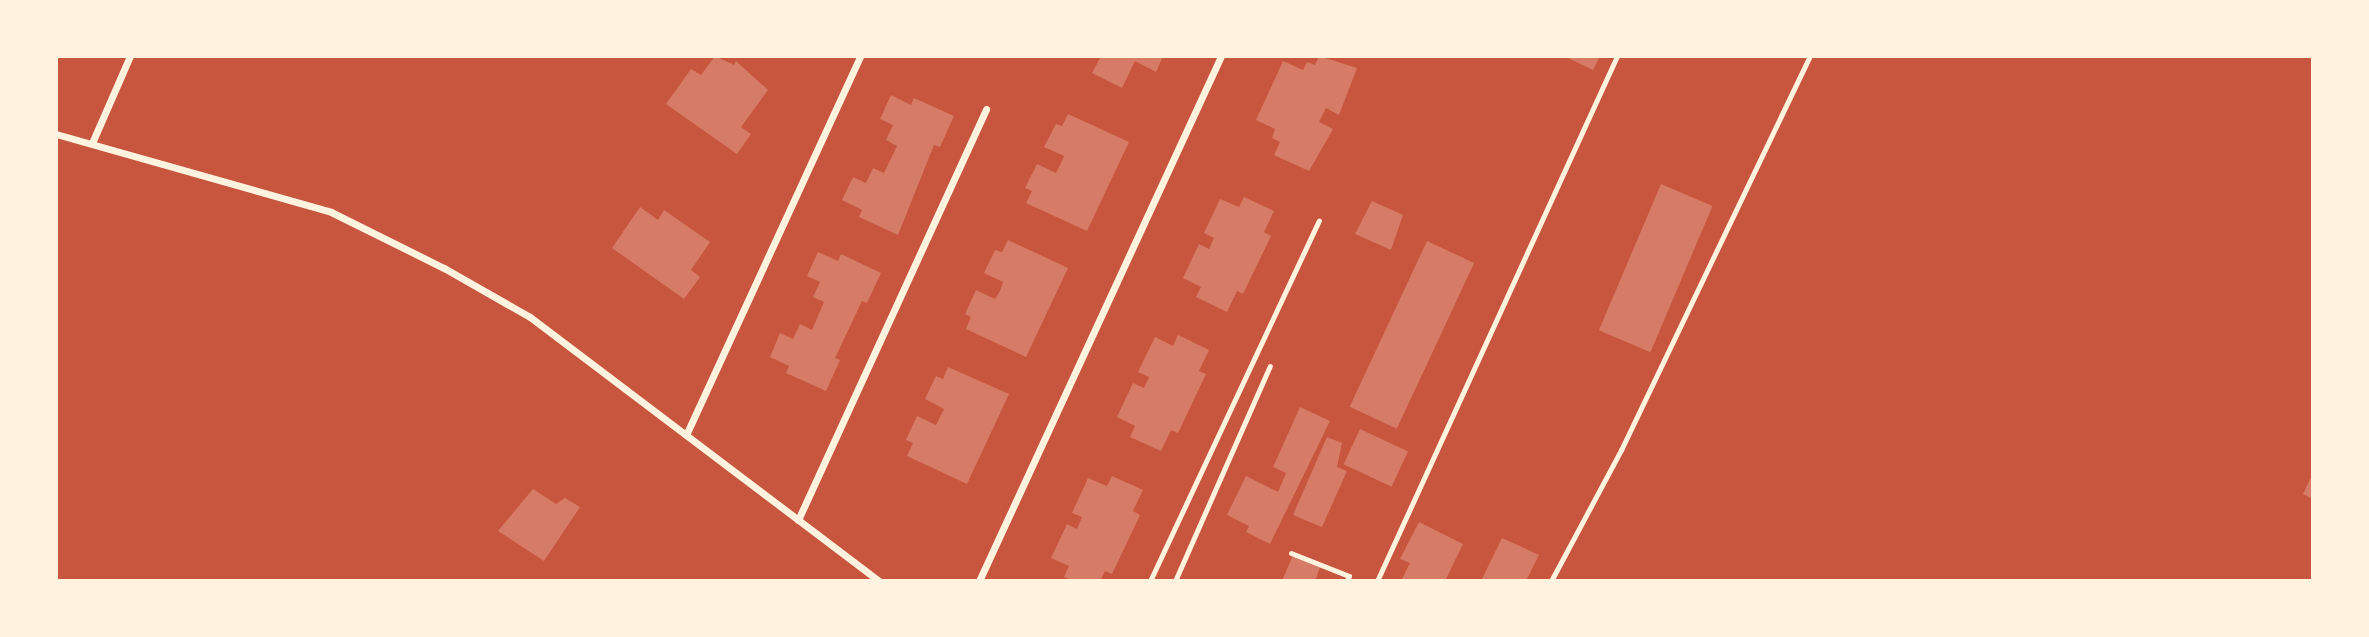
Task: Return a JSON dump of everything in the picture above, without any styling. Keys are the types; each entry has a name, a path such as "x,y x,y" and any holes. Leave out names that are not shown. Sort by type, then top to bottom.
{"street":[{"path":"92,143 130,56"},
{"path":"686,435 860,56"},
{"path":"979,581 1222,56"},
{"path":"798,520 986,109"},
{"path":"56,134 331,212 530,317 879,581"}],"lane":[{"path":"1377,581 1617,56"},
{"path":"1551,581 1621,450 1809,57"},
{"path":"1150,581 1319,221"},
{"path":"1175,581 1270,366"},
{"path":"1292,553 1349,576 1347,581"}],"building":[{"path":"715,56 734,65 736,61 768,90 741,127 751,134 737,154 666,104 691,69 701,75"},
{"path":"1096,56 1163,56 1156,72 1135,61 1122,88 1092,73 1100,58"},
{"path":"1319,56 1357,68 1339,115 1326,108 1319,122 1333,129 1309,171 1274,155 1280,142 1272,138 1275,129 1256,120 1283,61 1303,70 1307,62 1315,65"},
{"path":"1564,56 1600,56 1593,70"},
{"path":"891,95 911,105 914,98 954,116 940,147 934,145 898,235 859,217 862,210 842,200 853,177 866,183 873,168 884,173 897,146 886,140 893,125 880,119"},
{"path":"1068,114 1129,142 1087,231 1026,203 1032,191 1025,188 1037,164 1056,173 1060,165 1064,156 1044,147 1056,124 1062,126"},
{"path":"1661,184 1713,206 1650,352 1599,330"},
{"path":"1244,197 1274,211 1264,232 1271,236 1243,294 1237,291 1227,312 1196,297 1201,287 1183,278 1199,244 1209,249 1214,238 1204,233 1220,199 1239,207"},
{"path":"1372,201 1403,215 1391,250 1355,234"},
{"path":"640,207 658,220 664,210 710,242 691,270 700,277 684,299 612,248"},
{"path":"1008,240 1068,268 1026,357 966,329 971,317 965,314 976,290 995,299 1000,291 1003,282 984,273 995,250 1002,252"},
{"path":"1427,241 1474,263 1397,429 1350,407"},
{"path":"818,252 838,261 841,254 881,273 867,303 862,301 835,358 840,360 826,391 786,373 789,366 770,357 780,333 793,339 800,324 812,330 824,302 813,297 820,282 807,276"},
{"path":"1178,335 1209,350 1199,371 1206,374 1178,433 1171,430 1161,451 1130,437 1135,426 1117,417 1133,383 1144,388 1149,377 1138,372 1155,337 1173,346"},
{"path":"948,367 1009,394 967,484 907,456 913,443 906,440 917,416 936,425 944,409 925,399 936,376 943,379"},
{"path":"1300,407 1330,421 1270,544 1246,532 1249,526 1227,515 1246,476 1278,492 1286,473 1273,467"},
{"path":"1360,429 1408,451 1392,487 1344,464"},
{"path":"1327,437 1342,443 1337,467 1347,471 1322,527 1293,515"},
{"path":"2313,473 2313,499 2303,494"},
{"path":"1112,476 1143,490 1133,511 1140,515 1112,574 1105,571 1100,581 1073,581 1064,577 1069,566 1051,558 1067,524 1077,529 1082,517 1072,513 1088,478 1107,486"},
{"path":"533,489 556,504 565,498 580,507 544,561 498,531"},
{"path":"1419,522 1463,544 1445,581 1401,581 1410,563 1400,559"},
{"path":"1502,538 1539,555 1526,581 1481,581"},
{"path":"1293,555 1320,567 1315,581 1282,581"}]}
